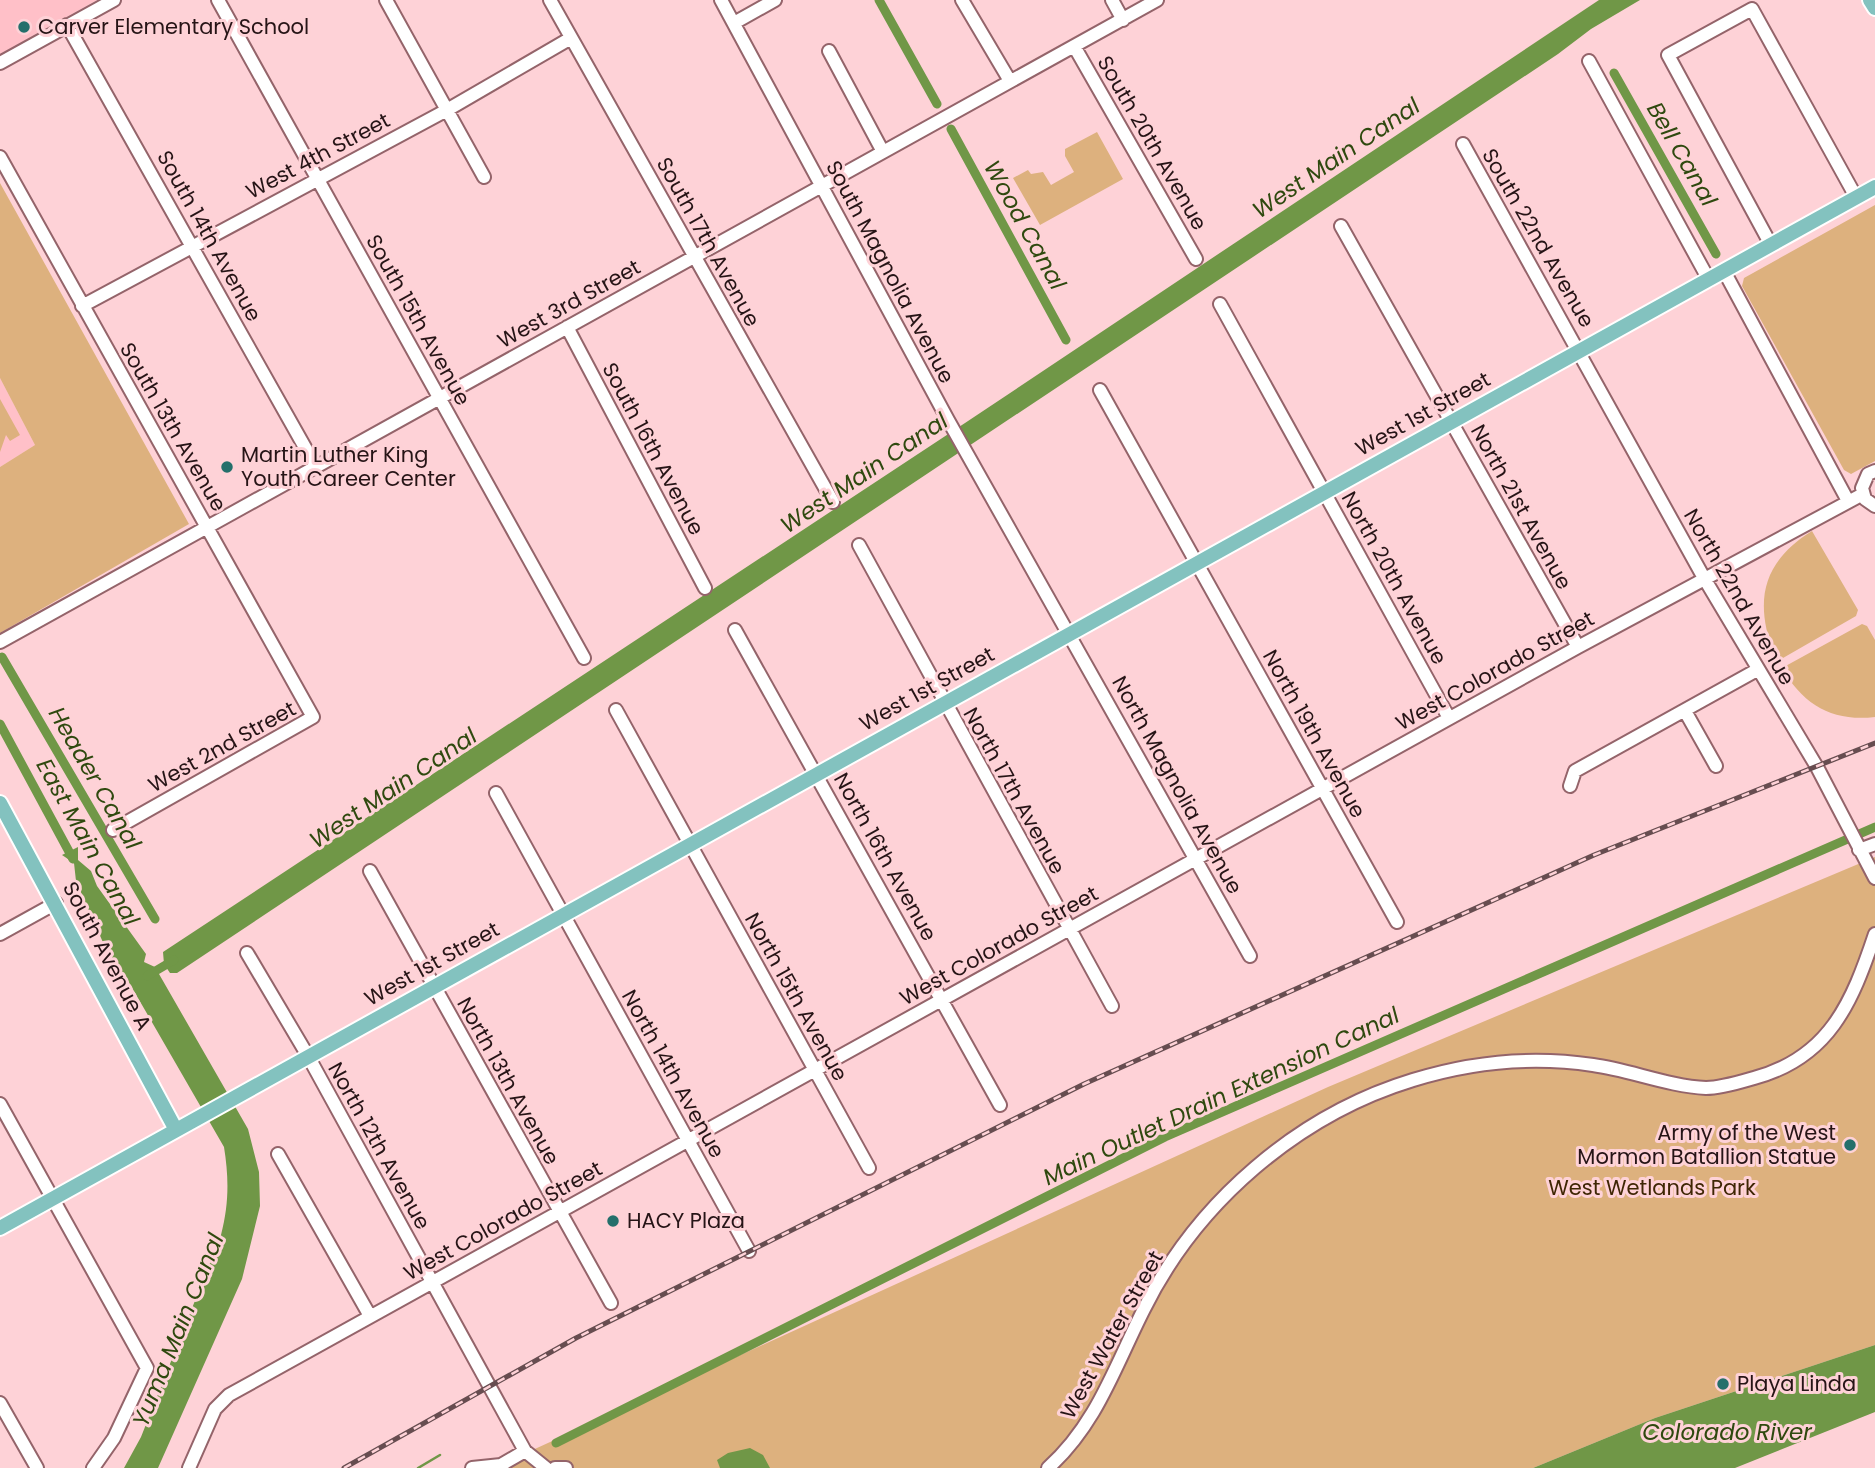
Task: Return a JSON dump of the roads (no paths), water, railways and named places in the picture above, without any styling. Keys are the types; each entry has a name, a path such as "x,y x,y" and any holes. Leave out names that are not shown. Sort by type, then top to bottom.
{"main road":[{"path":"1870,0 1875,8"},
{"name":"West 1st Street","path":"0,1227 1875,187"},
{"name":"South Avenue A","path":"0,803 176,1130"}],"street":[{"path":"0,63 114,0"},
{"name":"South 15th Avenue","path":"218,0 584,658"},
{"path":"386,0 484,177"},
{"name":"South 17th Avenue","path":"550,0 833,502"},
{"name":"South Magnolia Avenue","path":"721,0 953,429 1070,634"},
{"path":"734,23 775,0"},
{"path":"962,0 1010,81"},
{"path":"1112,0 1123,20"},
{"name":"West 3rd Street","path":"0,642 1157,0"},
{"path":"1770,244 1668,55 1752,9 1856,197"},
{"name":"South 14th Avenue","path":"67,25 193,244 316,467"},
{"name":"West 4th Street","path":"82,306 317,177 447,110 571,38"},
{"name":"South 20th Avenue","path":"1074,46 1196,259"},
{"path":"829,51 883,152"},
{"path":"1589,61 1709,280"},
{"name":"South 22nd Avenue","path":"1463,144 1580,351"},
{"name":"South 13th Avenue","path":"0,157 200,520 209,527 313,717"},
{"name":"North 21st Avenue","path":"1341,226 1578,647"},
{"path":"1724,271 1848,501"},
{"path":"1220,304 1325,492"},
{"name":"South 16th Avenue","path":"567,327 705,588"},
{"name":"North 22nd Avenue","path":"1580,351 1704,578 1817,767 1863,855"},
{"name":"North 19th Avenue","path":"1100,390 1199,563 1397,922"},
{"path":"1841,487 1872,473"},
{"path":"1872,473 1863,482 1863,494 1875,506"},
{"name":"North 20th Avenue","path":"1325,492 1449,719"},
{"name":"West Colorado Street","path":"190,1468 215,1409 229,1395 1578,647 1863,494"},
{"path":"859,545 944,704"},
{"path":"735,630 817,774"},
{"name":"North Magnolia Avenue","path":"1070,634 1250,956"},
{"path":"1570,786 1575,771 1758,670"},
{"name":"North 17th Avenue","path":"944,704 1112,1006"},
{"path":"616,710 690,845"},
{"path":"1685,711 1716,766"},
{"name":"West 2nd Street","path":"113,830 313,717"},
{"name":"North 16th Avenue","path":"817,774 1000,1105"},
{"path":"496,793 562,916"},
{"path":"1875,844 1863,855 1875,877"},
{"name":"North 15th Avenue","path":"690,845 869,1168"},
{"name":"North 13th Avenue","path":"370,872 611,1303"},
{"path":"0,934 56,903"},
{"name":"North 14th Avenue","path":"562,916 749,1251"},
{"name":"West Water Street","path":"1048,1468 1064,1454 1092,1418 1144,1308 1178,1255 1216,1206 1265,1158 1349,1105 1413,1080 1466,1067 1507,1061 1553,1061 1593,1065 1706,1088 1767,1075 1818,1046 1839,1020 1875,934"},
{"name":"North 12th Avenue","path":"247,953 308,1056 525,1451 546,1468"},
{"path":"0,1104 147,1368 114,1438 93,1468"},
{"path":"278,1154 370,1317"},
{"path":"0,1403 37,1468"},
{"path":"472,1468 501,1465 525,1451"},
{"path":"555,1468 566,1468"}],"water":[{"path":"1599,0 1640,0 1591,29 1558,54 177,973 170,973 164,964 163,952 965,423"},
{"path":"78,847 78,860 91,871 97,886 146,954 144,962 155,967 248,1129 259,1172 260,1206 242,1279 158,1468 124,1468 141,1437 221,1235 227,1202 226,1158 224,1147 123,972 116,972 76,881 74,863 62,855"},
{"name":"Colorado River","path":"1875,1345 1875,1412 1735,1468 1533,1468 1655,1418"},
{"path":"750,1448 763,1455 770,1468 720,1468 717,1460 728,1453"}],"waterway":[{"name":"Wood Canal","path":"879,0 937,104"},
{"name":"Bell Canal","path":"1614,73 1716,254"},
{"name":"Wood Canal","path":"951,129 1066,340"},
{"name":"Header Canal","path":"2,657 155,919"},
{"name":"East Main Canal","path":"0,724 73,859"},
{"name":"Main Outlet Drain Extension Canal","path":"556,1443 1165,1137 1875,827"},
{"name":"West Main Canal","path":"147,976 174,960"},
{"name":"Main Outlet Drain Extension Canal","path":"418,1468 440,1455"}],"railway":[{"path":"344,1468 576,1338 1084,1084 1594,855 1875,743"}],"place":[{"name":"Carver Elementary School","path":"24,27"},
{"name":"Martin Luther King Youth Career Center","path":"227,467"},
{"name":"Army of the West Mormon Batallion Statue","path":"1850,1145"},
{"name":"HACY Plaza","path":"613,1221"},
{"name":"Playa Linda","path":"1723,1384"}],"park label":[{"name":"West Wetlands Park","path":"1652,1188"}],"water label":[{"name":"Yuma Main Canal","path":"178,1330"}]}
